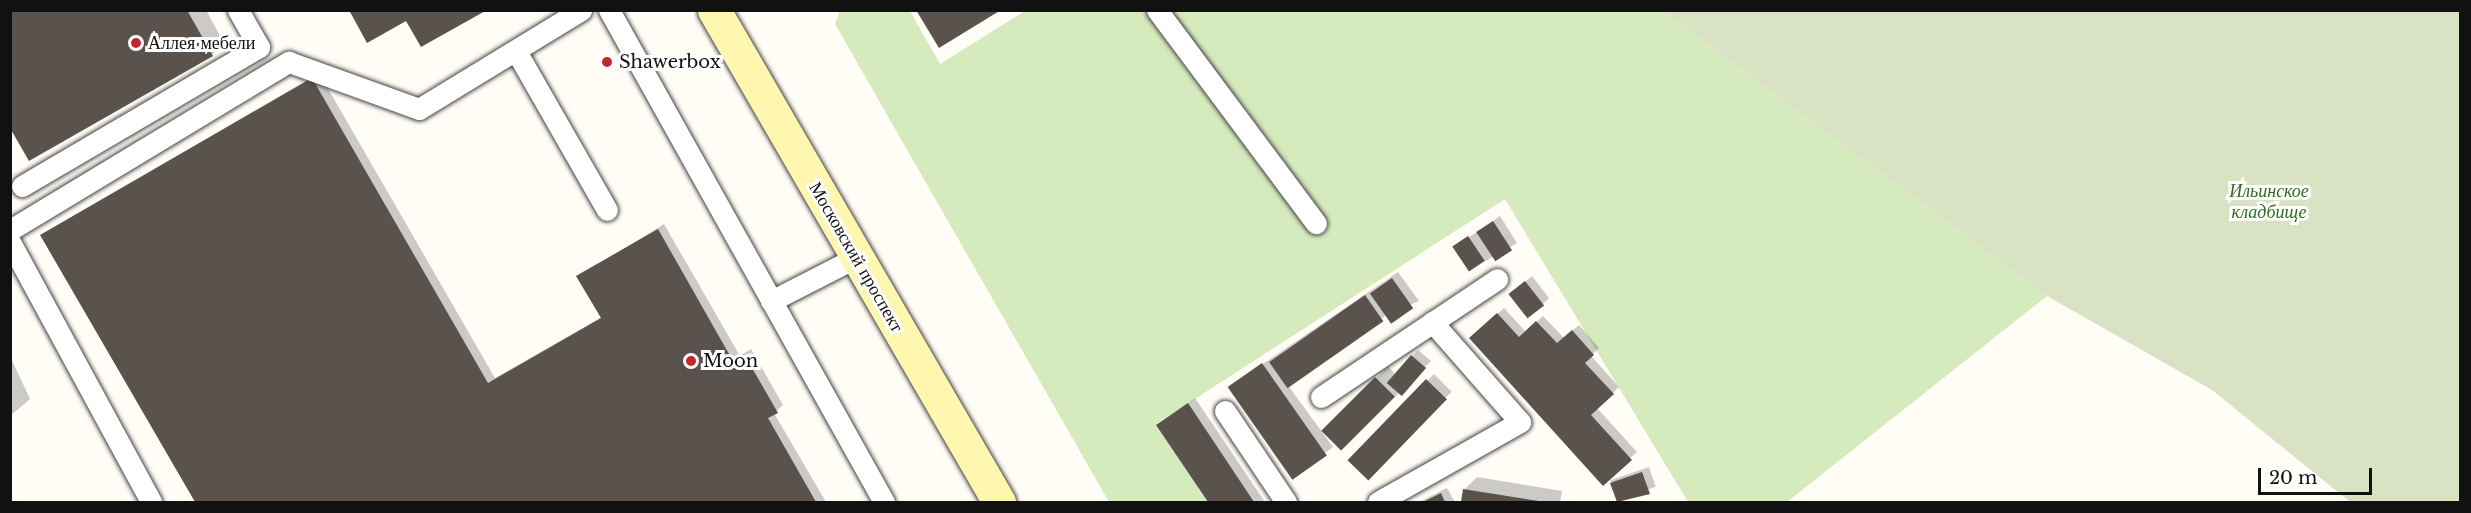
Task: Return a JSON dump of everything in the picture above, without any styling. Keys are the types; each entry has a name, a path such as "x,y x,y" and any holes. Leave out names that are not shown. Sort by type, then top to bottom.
{"main road":[{"name":"Московский проспект","path":"714,10 999,502"}],"lane":[{"path":"238,10 259,47 289,62 419,109 581,10"},
{"path":"609,10 884,502"},
{"path":"1157,10 1316,223"},
{"path":"22,186 259,47"},
{"path":"516,51 607,210"},
{"path":"10,230 289,62"},
{"path":"10,242 151,502"},
{"path":"771,301 856,257"},
{"path":"1321,397 1497,279"},
{"path":"1378,502 1520,422 1432,322"},
{"path":"1225,411 1286,502"}],"green space":[{"path":"840,11 910,11 940,64 1025,11 1662,11 2047,296 1787,502 1688,502 1505,199 1156,424 1208,502 1109,502 835,24"},
{"name":"Ильинское кладбище","path":"1662,11 2460,11 2460,502 2350,502 2212,390 2047,296"}],"building":[{"path":"10,10 187,10 213,56 29,161 10,128"},
{"path":"349,10 487,10 421,47 406,21 367,43"},
{"path":"916,10 1001,10 939,48"},
{"path":"312,78 488,383 601,318 576,276 658,229 733,361 744,354 778,413 768,418 816,502 195,502 40,235"},
{"path":"1493,221 1512,250 1495,261 1476,232"},
{"path":"1468,236 1485,261 1469,271 1452,247"},
{"path":"1392,278 1413,308 1391,324 1370,293"},
{"path":"1525,281 1544,305 1528,318 1508,294"},
{"path":"1365,295 1383,321 1288,388 1269,362"},
{"path":"1497,313 1519,337 1536,321 1557,343 1572,330 1594,355 1585,363 1614,394 1591,415 1632,460 1603,486 1469,338"},
{"path":"1411,355 1426,368 1402,396 1387,383"},
{"path":"1262,363 1327,456 1292,480 1228,387"},
{"path":"1375,377 1395,397 1341,451 1321,431"},
{"path":"1426,379 1447,399 1368,480 1348,460"},
{"path":"1188,403 1254,502 1208,502 1156,425"},
{"path":"1642,472 1650,494 1617,502 1610,483"},
{"path":"1463,489 1539,501 1539,502 1461,502"},
{"path":"1441,493 1445,502 1423,502"}],"place":[{"name":"Аллея мебели","path":"136,43"},
{"name":"Shawerbox","path":"607,62"},
{"name":"Moon","path":"691,361"}]}
